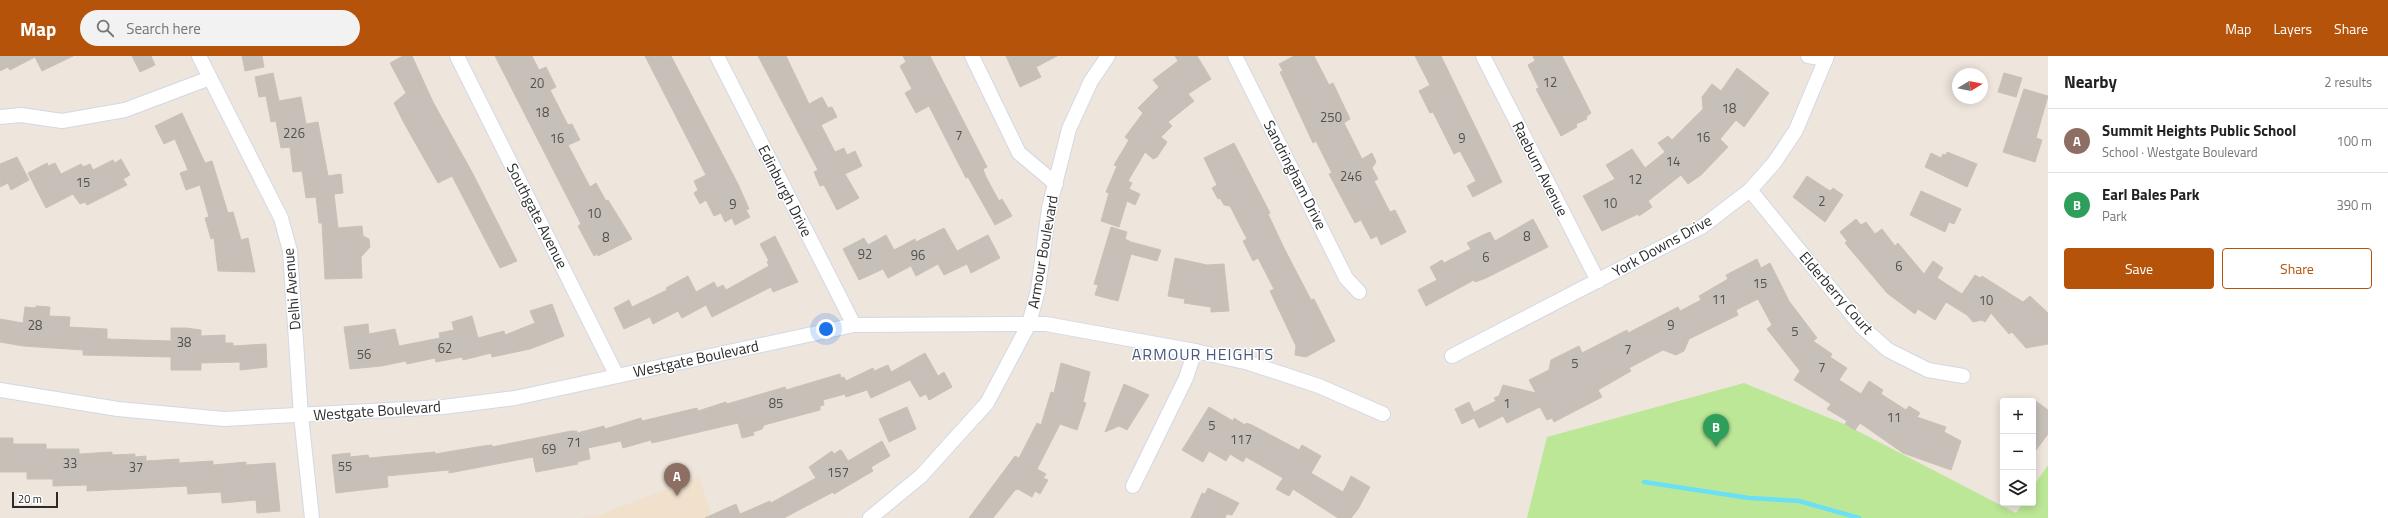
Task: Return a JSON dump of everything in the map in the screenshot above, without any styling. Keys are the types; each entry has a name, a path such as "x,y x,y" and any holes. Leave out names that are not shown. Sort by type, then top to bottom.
{"street":[{"name":"Delhi Avenue","path":"199,56 281,218 290,251 301,416 312,518"},
{"name":"Southgate Avenue","path":"457,56 617,376"},
{"name":"Edinburgh Drive","path":"717,56 854,325"},
{"path":"972,56 1019,153 1056,184"},
{"name":"Armour Boulevard","path":"870,518 921,476 987,403 1029,324 1038,290 1049,208 1069,129 1091,82 1108,56"},
{"name":"Sandringham Drive","path":"1236,56 1346,278 1358,292"},
{"name":"Raeburn Avenue","path":"1483,56 1598,281"},
{"path":"1808,56 1827,58"},
{"name":"York Downs Drive","path":"1452,356 1703,226 1750,190 1774,163 1796,130 1827,58"},
{"path":"0,117 21,115 62,121 125,110 210,78"},
{"name":"Elderberry Court","path":"1750,190 1862,327 1888,350 1928,370 1963,376"},
{"name":"Westgate Boulevard","path":"0,390 126,410 224,418 301,416 442,408 516,398 854,325 1046,324 1195,351 1249,363 1319,386 1383,414"},
{"path":"1133,486 1186,378 1195,351"}],"shaded area":[{"path":"699,477 712,518 580,518 599,515"}],"green space":[{"path":"1744,383 1844,424 2016,513 2021,506 2036,506 2036,483 2048,465 2048,518 1527,518 1547,437"}],"building":[{"path":"0,56 73,56 42,71 35,57 10,70 8,67 0,71"},
{"path":"132,56 151,56 155,65 140,72"},
{"path":"242,56 262,56 264,67 245,71"},
{"path":"403,56 412,56 433,102 473,174 517,261 500,268 452,176 438,183 404,123 394,103 406,93 390,63"},
{"path":"495,56 532,56 539,70 546,67 556,87 550,90 568,125 572,124 580,140 568,145 590,187 596,183 606,201 608,200 632,239 598,256 597,254 594,256 578,226 581,224"},
{"path":"645,56 671,56 738,184 749,209 746,210 750,217 735,225 732,218 725,222 721,213 714,216 706,200 700,204 694,193 698,190 694,181 706,175"},
{"path":"758,56 786,56 809,104 822,97 828,108 832,107 837,117 821,125 835,152 844,148 847,155 855,151 862,166 845,174 859,198 837,210 824,185 820,186 814,172 818,170"},
{"path":"903,56 930,56 987,167 983,169 986,177 999,201 1002,199 1012,216 995,225 968,177 966,178 929,106 916,113 905,93 912,89 900,66 906,62"},
{"path":"1006,56 1057,56 1036,67 1041,77 1020,87"},
{"path":"1175,56 1197,56 1211,79 1188,94 1194,101 1168,122 1172,126 1161,137 1167,142 1157,157 1153,159 1145,152 1128,181 1132,183 1129,189 1140,194 1135,205 1127,201 1119,227 1101,221 1109,193 1106,192 1117,166 1114,165 1129,140 1125,137 1143,113 1138,108 1159,87 1153,80 1178,61"},
{"path":"1294,56 1314,56 1329,85 1333,83 1350,119 1344,123 1362,159 1372,153 1376,162 1372,168 1378,179 1374,181 1390,212 1395,210 1406,232 1381,245 1377,236 1371,239 1361,220 1355,223 1329,174 1332,173 1316,141 1313,143 1280,72 1283,71 1279,64"},
{"path":"1415,56 1441,56 1502,182 1473,197 1467,186 1476,181 1460,151 1454,154 1433,112 1430,113 1419,91 1430,85"},
{"path":"1533,56 1562,56 1591,113 1586,117 1587,119 1576,124 1577,127 1561,136 1536,89 1539,88 1528,65 1535,61"},
{"path":"1737,68 1769,93 1744,127 1736,120 1720,139 1728,147 1701,175 1688,184 1681,175 1648,201 1652,207 1639,216 1638,214 1602,231 1583,196 1615,179 1606,165 1632,149 1645,168 1665,152 1658,143 1668,136 1672,140 1703,109 1702,97 1712,84 1721,91"},
{"path":"273,73 279,101 301,97 306,124 318,122 328,176 341,174 343,193 334,194 338,228 362,226 363,236 369,239 370,247 361,257 362,278 325,279 322,223 319,223 316,197 306,198 302,171 293,172 290,147 281,148 276,121 271,122 266,96 259,97 255,77"},
{"path":"2004,73 2022,78 2016,97 1998,92"},
{"path":"2024,89 2048,96 2036,138 2042,140 2035,162 2003,152"},
{"path":"182,113 205,163 212,161 228,213 233,212 241,240 248,238 255,272 218,271 214,238 211,239 205,218 209,217 200,185 186,190 180,173 188,170 175,139 164,144 155,126"},
{"path":"1234,143 1270,213 1268,214 1284,248 1311,300 1314,299 1335,341 1306,357 1295,355 1296,346 1270,291 1274,289 1258,258 1253,261 1243,241 1247,239 1230,206 1224,205 1220,198 1218,199 1212,188 1217,185 1204,158"},
{"path":"1947,152 1977,164 1967,187 1925,167 1931,153 1941,158 1943,154 1946,155"},
{"path":"17,157 29,180 11,190 8,183 0,187 0,164"},
{"path":"121,159 130,175 123,179 127,185 87,205 85,202 80,204 73,194 46,208 28,173 47,163 48,166 55,163 61,174 81,164 83,167 90,164 93,170 113,160 115,163"},
{"path":"1807,176 1830,191 1833,188 1843,195 1825,222 1793,197"},
{"path":"1921,191 1961,209 1954,224 1949,222 1945,232 1910,215"},
{"path":"1533,219 1548,247 1486,278 1475,282 1474,280 1426,306 1418,290 1437,280 1430,267 1442,260 1444,263 1471,249 1467,243 1483,235 1490,232 1495,241"},
{"path":"1856,219 1861,225 1866,222 1875,234 1882,229 1895,246 1898,243 1924,274 1933,261 1943,268 1937,278 1962,294 1975,275 1980,278 1982,276 2023,302 2030,296 2048,313 2048,344 2026,348 2012,332 2009,334 1991,313 1985,322 1982,320 1973,322 1967,315 1946,302 1935,320 1918,309 1915,314 1887,293 1845,243 1847,241 1840,232"},
{"path":"1111,227 1127,232 1125,239 1131,242 1161,250 1157,261 1131,254 1118,301 1095,295 1098,285 1094,284"},
{"path":"944,228 957,251 988,235 1000,258 971,273 967,264 944,275 938,264 916,276 911,266 888,278 883,269 859,280 843,249 864,238 868,245 886,235 894,250 915,239 916,242"},
{"path":"775,236 798,282 773,292 771,287 712,317 706,305 682,318 678,311 653,324 650,317 624,329 614,308 629,300 632,307 667,290 666,288 688,276 696,292 714,282 717,288 723,285 726,290 769,266 767,262 769,261 760,244"},
{"path":"1175,258 1207,265 1224,264 1229,311 1211,312 1211,307 1184,303 1185,299 1168,296"},
{"path":"1757,259 1761,268 1770,263 1789,301 1817,338 1813,341 1832,354 1830,357 1847,368 1839,380 1861,394 1869,381 1883,390 1881,394 1906,410 1909,406 1920,413 1917,417 1946,427 1944,432 1961,441 1951,470 1903,453 1860,423 1855,430 1845,424 1847,421 1827,409 1831,404 1794,380 1800,371 1767,329 1772,325 1758,299 1736,310 1738,315 1689,339 1684,351 1676,355 1663,350 1629,368 1631,371 1598,390 1602,397 1554,422 1552,418 1547,420 1540,407 1507,423 1503,416 1479,428 1474,418 1462,424 1455,409 1469,402 1474,412 1496,401 1494,398 1499,396 1503,385 1536,393 1529,380 1549,370 1551,360 1579,346 1582,353 1627,330 1628,333 1678,307 1680,311 1701,300 1699,296 1728,279 1726,275"},
{"path":"552,304 564,336 530,349 492,357 491,353 463,360 462,357 436,362 435,358 407,364 406,361 381,366 350,369 344,327 368,324 369,334 395,329 399,346 440,338 439,333 454,330 452,322 472,316 478,338 504,331 505,335 535,323 530,311"},
{"path":"36,306 50,307 49,316 70,317 69,327 107,329 107,339 171,341 171,328 186,328 201,330 201,336 225,335 225,343 233,343 233,346 266,344 267,367 240,370 240,362 201,363 201,370 171,370 171,357 83,355 83,350 23,346 0,342 0,319 23,323 25,307 36,308"},
{"path":"925,353 938,376 944,372 952,387 929,400 926,394 920,397 910,380 871,398 867,390 846,397 845,394 823,400 824,405 820,406 820,410 764,425 762,429 753,432 754,435 742,438 738,423 652,443 651,440 623,448 621,441 588,448 590,459 577,462 578,464 536,472 533,457 449,473 449,470 387,476 388,487 336,493 332,455 350,453 350,457 368,455 369,458 435,452 435,454 483,446 492,445 492,447 571,431 577,431 577,433 604,426 605,429 641,418 642,421 697,408 698,411 726,402 727,404 785,387 786,390 840,374 841,378 844,377 846,381 873,368 874,371 888,365 891,372"},
{"path":"1061,363 1090,372 1083,402 1086,403 1077,430 1060,424 1037,469 1046,474 1043,478 1048,480 1040,494 1035,491 1032,497 1018,489 1015,490 993,518 969,518 1015,456 1019,458 1037,423 1041,425 1051,392 1054,393"},
{"path":"1124,384 1149,395 1127,430 1119,426 1105,432"},
{"path":"2036,401 2048,410 2048,434 2036,450"},
{"path":"907,407 916,429 889,442 879,419"},
{"path":"1209,407 1233,421 1234,418 1245,425 1246,423 1252,425 1299,450 1302,445 1321,456 1311,473 1343,492 1351,476 1370,487 1358,509 1351,518 1338,518 1293,489 1289,496 1276,489 1283,478 1246,457 1243,462 1230,454 1226,461 1209,451 1203,462 1182,450"},
{"path":"0,438 13,438 13,444 46,444 46,449 79,449 79,454 112,452 112,455 135,454 135,457 146,456 146,461 179,459 179,463 213,461 213,465 246,462 246,465 275,463 280,511 257,513 256,500 222,503 221,492 188,494 187,486 87,491 87,485 53,486 53,479 27,479 27,472 0,472"},
{"path":"882,441 890,456 871,467 873,471 834,494 833,492 784,518 705,518 736,504 740,514 770,501 771,503 816,478 809,467 832,451 834,454 840,450 842,451 848,461"},
{"path":"1208,488 1239,503 1232,515 1227,514 1225,518 1191,518 1202,493 1205,494"}],"waterway":[{"path":"1644,482 1749,498 1799,501 1859,518"}],"place":[{"name":"Earl Bales Park","path":"1716,447"},
{"name":"Summit Heights Public School","path":"677,496"}],"district":[{"name":"ARMOUR HEIGHTS","path":"1203,354"}]}
